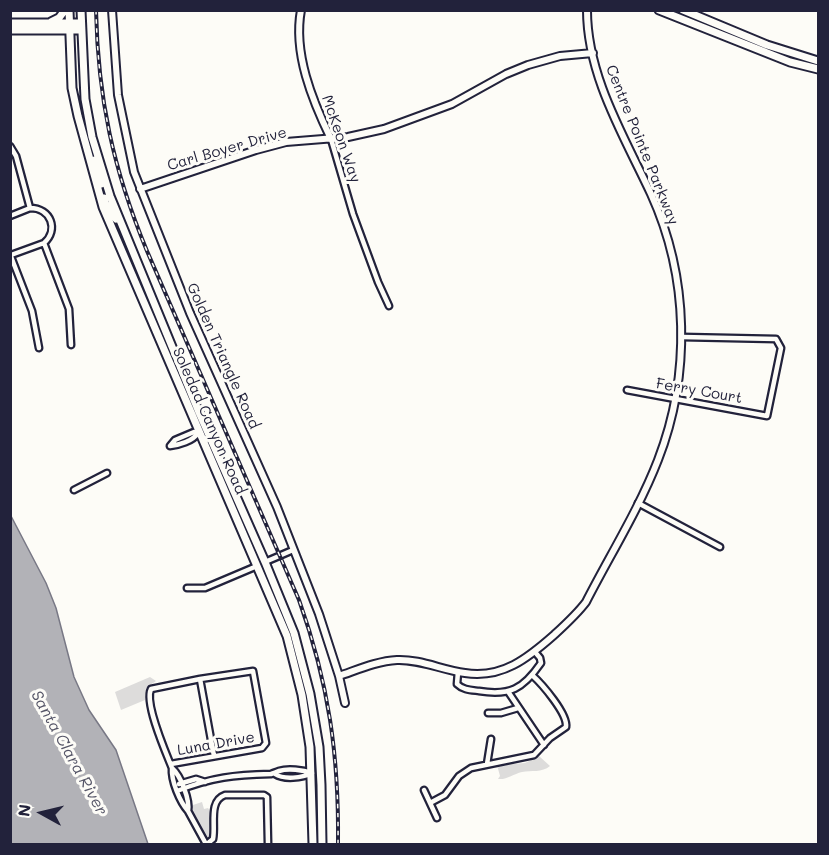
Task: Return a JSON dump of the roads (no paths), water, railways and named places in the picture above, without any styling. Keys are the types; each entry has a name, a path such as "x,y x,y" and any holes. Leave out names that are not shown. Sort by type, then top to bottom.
{"main road":[{"path":"49,23 59,18 67,10"},
{"name":"Soledad Canyon Road","path":"67,10 73,90 103,204 198,433 258,566 286,636 302,695 312,773 313,844"},
{"name":"Soledad Canyon Road","path":"81,10 83,87 92,137 110,196 294,633 310,694 319,747 322,844"},
{"path":"659,10 779,58 819,69"},
{"path":"683,10 767,45 819,61"},
{"path":"10,23 49,23 69,26"},
{"path":"10,30 81,26"},
{"path":"92,137 103,204 123,228"},
{"path":"176,356 200,424 198,433 206,437 218,464 226,471"},
{"path":"312,773 321,773"}],"street":[{"name":"Golden Triangle Road","path":"112,10 115,66 121,114 129,153 140,189 190,313 251,449 319,615 339,676 345,703"},
{"name":"McKeon Way","path":"301,10 298,29 301,53 315,106 331,139 353,214 389,306"},
{"name":"Centre Pointe Parkway","path":"339,676 396,660 480,674 497,672 521,662 577,614 586,602 638,503 661,451 676,398 681,337 678,286 667,236 651,194 610,105 593,53 587,10"},
{"name":"Carl Boyer Drive","path":"140,189 286,142 331,139 375,131 441,108 506,74 536,62 560,56 593,53"},
{"path":"10,146 16,156 30,208"},
{"path":"10,216 30,208 48,214 52,221 51,234 44,243 11,254 32,311 39,348"},
{"path":"44,243 69,309 71,345"},
{"name":"Ferry Court","path":"627,390 767,416 780,348 776,339 681,337"},
{"path":"194,432 198,433 196,437 170,446 175,440 194,432"},
{"path":"74,490 107,473"},
{"path":"638,503 720,547"},
{"path":"187,588 205,588 293,550"},
{"path":"458,672 457,684 461,688 491,693 509,693 532,675 541,663 535,652"},
{"name":"Luna Drive","path":"172,766 262,748 266,743 253,671 200,679"},
{"path":"430,803 445,795 453,783 466,771 487,764 534,755 554,735 564,729 567,723 549,694 532,675"},
{"path":"214,756 200,679 153,687 149,691 153,713 176,772 188,811 206,844 213,839 216,802 225,795 264,795 267,797 268,844"},
{"path":"509,693 544,745"},
{"path":"488,713 501,713 518,708"},
{"path":"487,764 491,739"},
{"path":"179,787 196,779 205,782 241,774 275,774 279,770 304,770 312,773"},
{"path":"424,790 437,818"}],"water":[{"name":"Santa Clara River","path":"11,516 46,583 56,608 74,677 89,710 116,750 148,844 11,844"}],"railway":[{"path":"96,10 97,43 104,104 116,162 135,221 299,600 318,661 334,750 338,844"}]}
